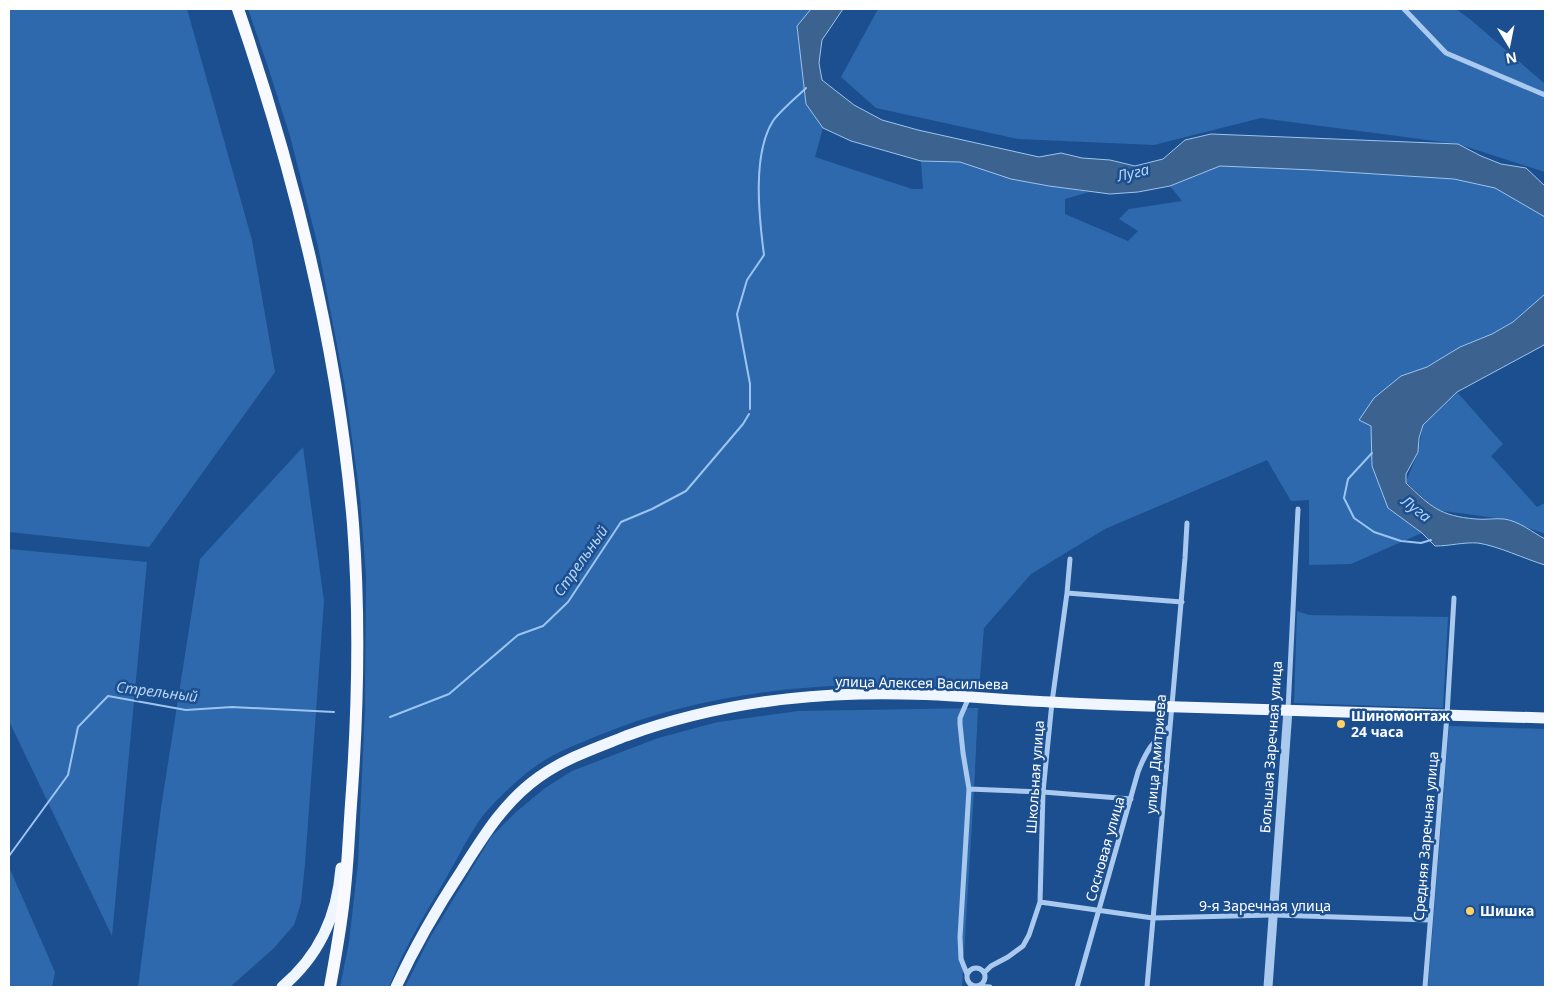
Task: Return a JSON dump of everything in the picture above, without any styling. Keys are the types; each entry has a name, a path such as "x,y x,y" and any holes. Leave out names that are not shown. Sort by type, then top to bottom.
{"highway":[{"path":"238,9 264,86 296,198 312,267 334,380 353,526 356,579 356,712 346,886 330,987"}],"main road":[{"name":"улица Алексея Васильева","path":"396,987 408,960 444,897 496,818 523,790 538,778 566,761 644,730 686,717 766,702 804,697 860,694 970,696 1052,702 1172,707 1545,718"},
{"path":"282,987 315,952 326,930 334,907 340,872 356,712"}],"street":[{"path":"1404,9 1446,53 1545,95"},
{"name":"Большая Заречная улица","path":"1268,987 1288,710 1298,509"},
{"name":"улица Дмитриева","path":"1147,987 1182,602 1186,523"},
{"name":"Школьная улица","path":"984,973 991,966 1023,946 1029,935 1040,902 1043,792 1070,559"},
{"path":"1066,593 1182,602"},
{"name":"Средняя Заречная улица","path":"1425,987 1447,715 1454,598"},
{"path":"970,696 960,718 969,789 960,937 961,959 968,982 976,987 990,987"},
{"name":"Сосновая улица","path":"1077,987 1131,799 1146,754 1170,726"},
{"path":"969,789 1043,792 1131,799"},
{"name":"9-я Заречная улица","path":"1040,902 1153,918 1274,915 1430,920"},
{"path":"967,974 974,968 980,969 984,973 984,982 976,987"}],"shaded area":[{"path":"9,9 187,9 252,240 275,372 149,547 9,532"},
{"path":"248,9 811,9 797,26 806,104 823,128 815,157 912,189 923,189 921,161 960,162 1011,179 1089,192 1065,199 1065,214 1128,241 1138,231 1119,219 1129,209 1182,201 1170,186 1220,166 1454,179 1495,188 1545,217 1545,294 1513,322 1492,334 1460,347 1427,367 1401,376 1360,420 1371,426 1372,466 1388,508 1422,533 1351,564 1309,565 1309,500 1291,501 1267,460 1105,529 1031,574 984,628 979,690 904,685 858,685 825,686 758,693 692,705 628,724 580,743 556,754 533,768 504,793 479,821 413,936 389,987 340,987 349,942 358,863 365,709 366,575 360,497 345,387 318,246 290,136"},
{"path":"878,9 1456,9 1545,84 1545,172 1458,144 1261,118 1154,145 1018,139 876,108 841,77"},
{"path":"1457,392 1503,444 1491,456 1537,507 1545,503 1545,534 1504,519 1436,510 1406,482 1418,452 1423,425"},
{"path":"303,447 324,601 301,903 294,925 274,948 230,987 138,987 161,808 200,559"},
{"path":"9,549 147,562 112,936 9,721"},
{"path":"1297,611 1309,615 1448,617 1443,708 1294,703"},
{"path":"978,708 962,987 405,987 428,941 491,837 516,812 545,788 572,771 658,738 718,722 798,711"},
{"path":"1449,726 1545,729 1545,987 1428,987"},
{"path":"9,867 55,972 52,987 9,987"}],"water":[{"name":"Луга","path":"811,9 843,9 822,40 819,63 822,80 854,105 882,120 1039,157 1061,153 1082,158 1110,160 1135,166 1163,159 1185,140 1211,134 1458,144 1501,164 1526,168 1545,186 1545,217 1495,188 1454,179 1220,166 1170,186 1138,192 1110,194 1011,179 960,162 921,161 851,141 823,128 806,104 797,26"},
{"name":"Луга","path":"1545,294 1544,345 1457,392 1423,425 1419,438 1418,452 1406,474 1406,483 1422,498 1445,513 1464,518 1504,519 1525,527 1545,539 1545,565 1478,543 1435,546 1422,533 1388,508 1372,466 1371,426 1359,420 1374,398 1401,376 1427,367 1460,347 1492,334 1513,322"}],"waterway":[{"name":"Стрельный","path":"750,409 750,384 737,314 747,280 764,255 759,205 762,151 766,135 773,121 806,88"},
{"name":"Стрельный","path":"390,717 449,694 518,635 543,626 568,602 621,522 652,509 686,491 743,424 749,414"},
{"path":"1372,453 1348,479 1344,498 1354,518 1374,532 1401,541 1421,543 1431,540"},
{"name":"Стрельный","path":"9,856 68,775 78,727 108,696 186,710 232,707 334,712"}],"place":[{"name":"Шиномонтаж 24 часа","path":"1341,724"},
{"name":"Шишка","path":"1470,911"}]}
